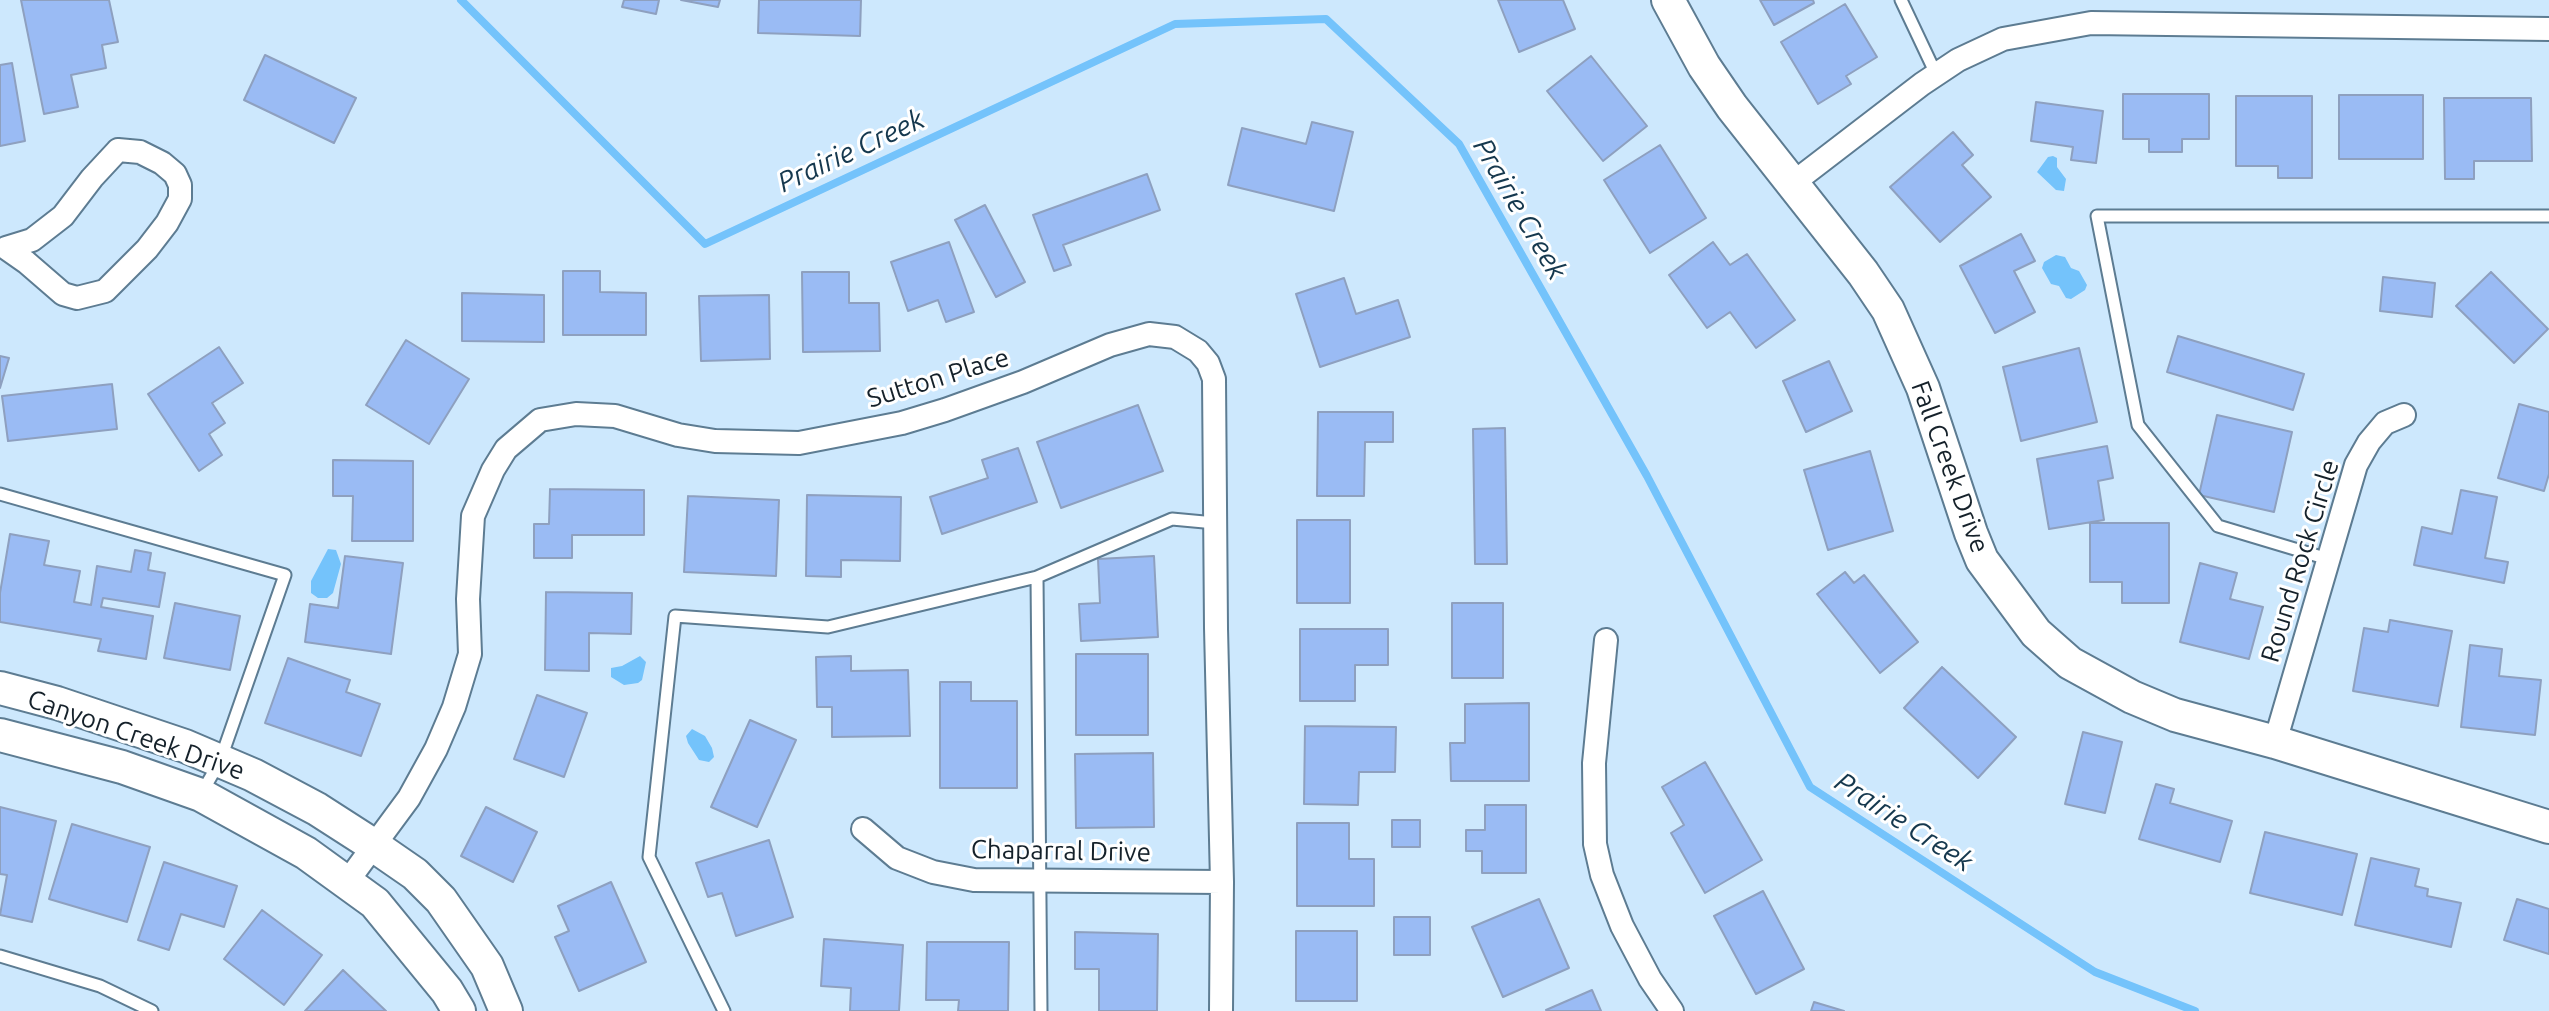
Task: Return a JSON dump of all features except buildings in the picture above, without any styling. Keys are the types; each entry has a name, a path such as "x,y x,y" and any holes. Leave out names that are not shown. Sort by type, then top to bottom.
{"street":[{"name":"Fall Creek Drive","path":"1668,0 1679,25 1725,97 1863,273 1888,310 1923,388 1982,560 2036,633 2070,663 2132,697 2211,726 2275,742 2549,827"},
{"path":"1793,183 1936,74 2003,39 2091,23 2549,29"},
{"path":"118,150 140,152 162,163 175,174 180,185 180,199 147,249 105,291 92,296 77,298 63,294 3,247 32,240 63,216 118,150"},
{"name":"Sutton Place","path":"347,882 416,785 436,749 470,654 468,599 473,516 483,490 506,449 540,420 576,414 615,416 678,435 715,441 799,443 902,423 945,410 1023,382 1110,345 1149,334 1175,337 1198,351 1208,363 1214,379 1222,882 1221,1011"},
{"name":"Round Rock Circle","path":"2275,742 2356,465 2385,423 2404,415"},
{"path":"1606,640 1594,763 1595,844 1602,875 1622,926 1650,979 1672,1011"},
{"name":"Canyon Creek Drive","path":"0,688 57,703 185,746 317,809 415,874 441,900 487,966 506,1011"},
{"name":"Canyon Creek Drive","path":"0,735 122,767 201,795 306,853 375,903 447,991 459,1011"},
{"name":"Chaparral Drive","path":"863,829 897,858 933,872 974,880 1222,882"}],"lane":[{"path":"1901,0 1936,74"},
{"path":"2328,559 2218,526 2138,425 2097,216 2549,216"},
{"path":"0,494 285,575 220,761 201,795"},
{"path":"724,1011 649,857 675,616 828,627 1037,577 1172,519 1215,523"},
{"path":"1037,577 1041,1011"},
{"path":"0,956 100,986 152,1011"}],"water":[{"path":"2048,157 2057,158 2057,167 2066,179 2064,191 2056,190 2037,172"},
{"path":"2056,255 2065,257 2087,285 2085,290 2071,299 2066,298 2059,286 2051,284 2042,268 2044,262"},
{"path":"328,549 336,550 341,564 333,593 327,598 318,598 311,593 311,581"},
{"path":"640,656 646,662 642,680 638,683 624,685 611,677 611,668"},
{"path":"692,729 705,736 712,748 714,757 709,762 699,760 688,743 686,736"}],"waterway":[{"name":"Prairie Creek","path":"461,0 705,244 1175,24 1326,19 1459,144 1647,476 1810,787 2095,972 2195,1011"}]}
